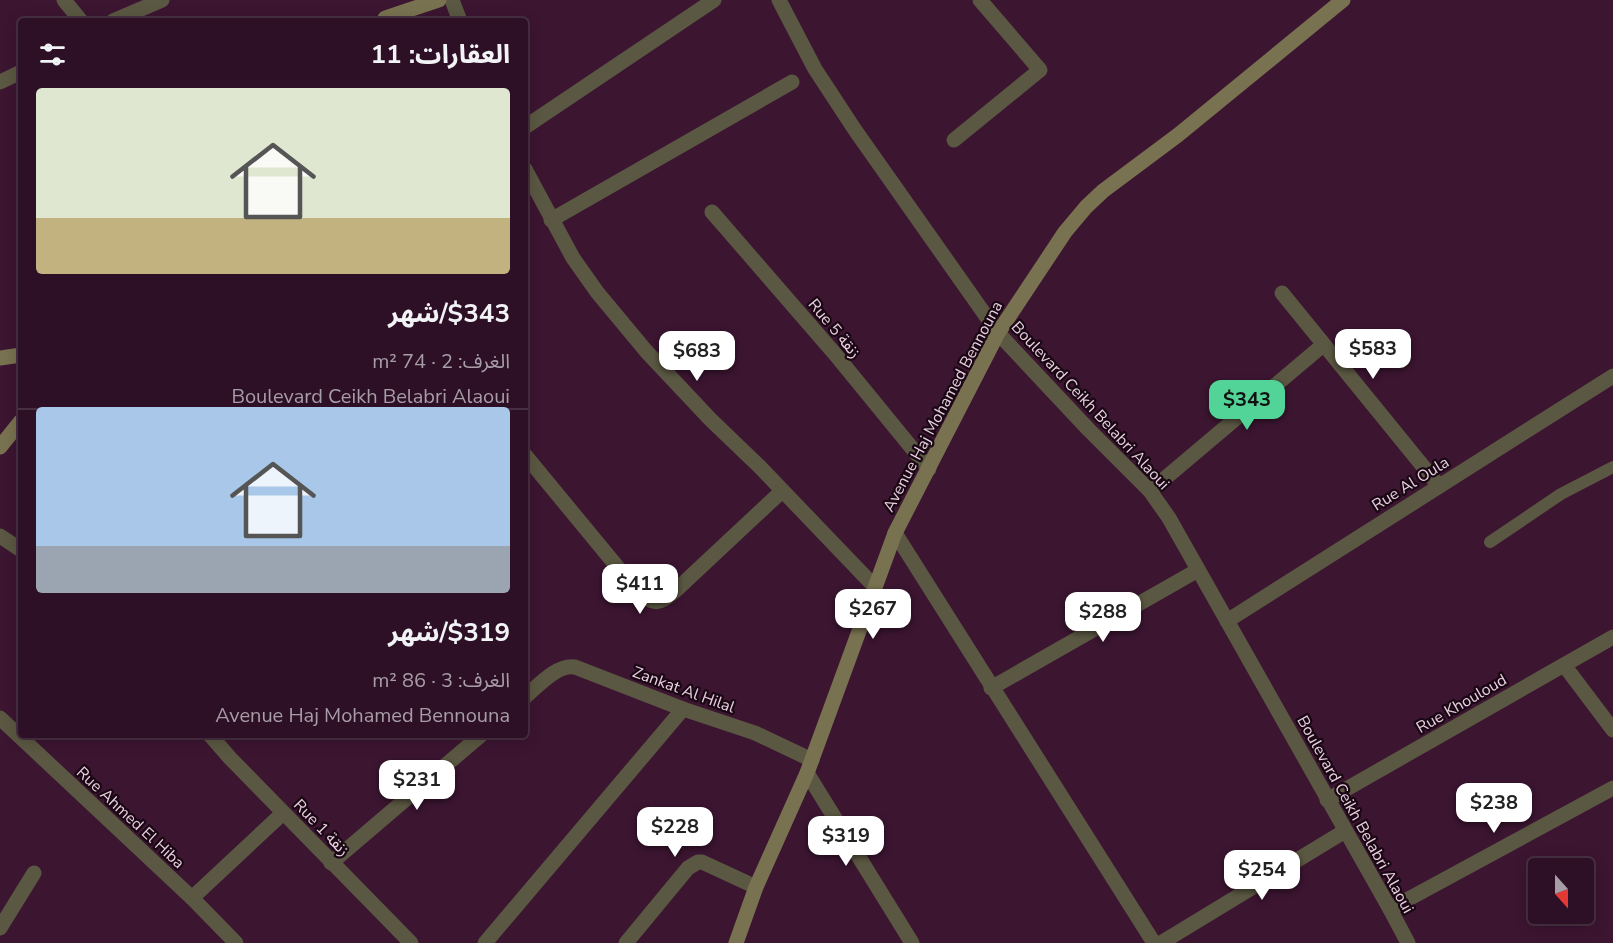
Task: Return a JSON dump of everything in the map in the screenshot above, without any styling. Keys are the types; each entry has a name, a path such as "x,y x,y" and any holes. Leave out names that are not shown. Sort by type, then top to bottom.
{"street":[{"path":"64,0 79,18"},
{"path":"120,18 162,0"},
{"path":"384,18 399,0"},
{"path":"385,18 422,3 439,0"},
{"path":"452,0 459,18"},
{"path":"528,125 714,0"},
{"name":"Boulevard Ceikh Belabri Alaoui","path":"779,0 815,69 855,130 998,333 1150,492 1168,518 1408,943"},
{"path":"954,140 1040,70 980,0"},
{"name":"Avenue Haj Mohamed Bennouna","path":"736,943 756,887 810,766 895,533 998,333 1065,232 1086,207 1343,0"},
{"path":"0,82 18,73"},
{"path":"551,220 792,82"},
{"path":"528,176 573,258 597,292 646,351 875,587"},
{"name":"Rue 5 زنقة","path":"711,212 834,354 929,469"},
{"path":"1282,293 1439,486"},
{"path":"1150,492 1323,345"},
{"path":"0,358 18,355"},
{"name":"Rue Al Oula","path":"1227,621 1613,376"},
{"path":"2,440 18,424"},
{"path":"528,459 638,591 648,600 656,602 664,600 674,592 782,491"},
{"path":"895,533 1154,943"},
{"path":"0,536 18,548"},
{"path":"992,688 1198,570"},
{"name":"Rue Khouloud","path":"1328,800 1613,638"},
{"path":"1564,665 1613,730"},
{"name":"Zankat Al Hilal","path":"528,694 561,669 570,666 754,734 810,766"},
{"path":"485,943 683,709"},
{"name":"Rue Ahmed El Hiba","path":"0,718 18,735"},
{"name":"Rue Ahmed El Hiba","path":"21,738 192,898 236,943"},
{"name":"Rue 1 زنقة","path":"213,738 331,863 411,943"},
{"path":"331,863 477,738"},
{"path":"810,766 912,943"},
{"path":"1390,909 1613,788"},
{"path":"192,898 283,813"},
{"path":"1161,943 1345,831"},
{"path":"626,943 688,868 698,862 756,887"},
{"path":"0,928 34,873"}],"lane":[{"path":"1490,542 1560,494 1613,467"}]}
